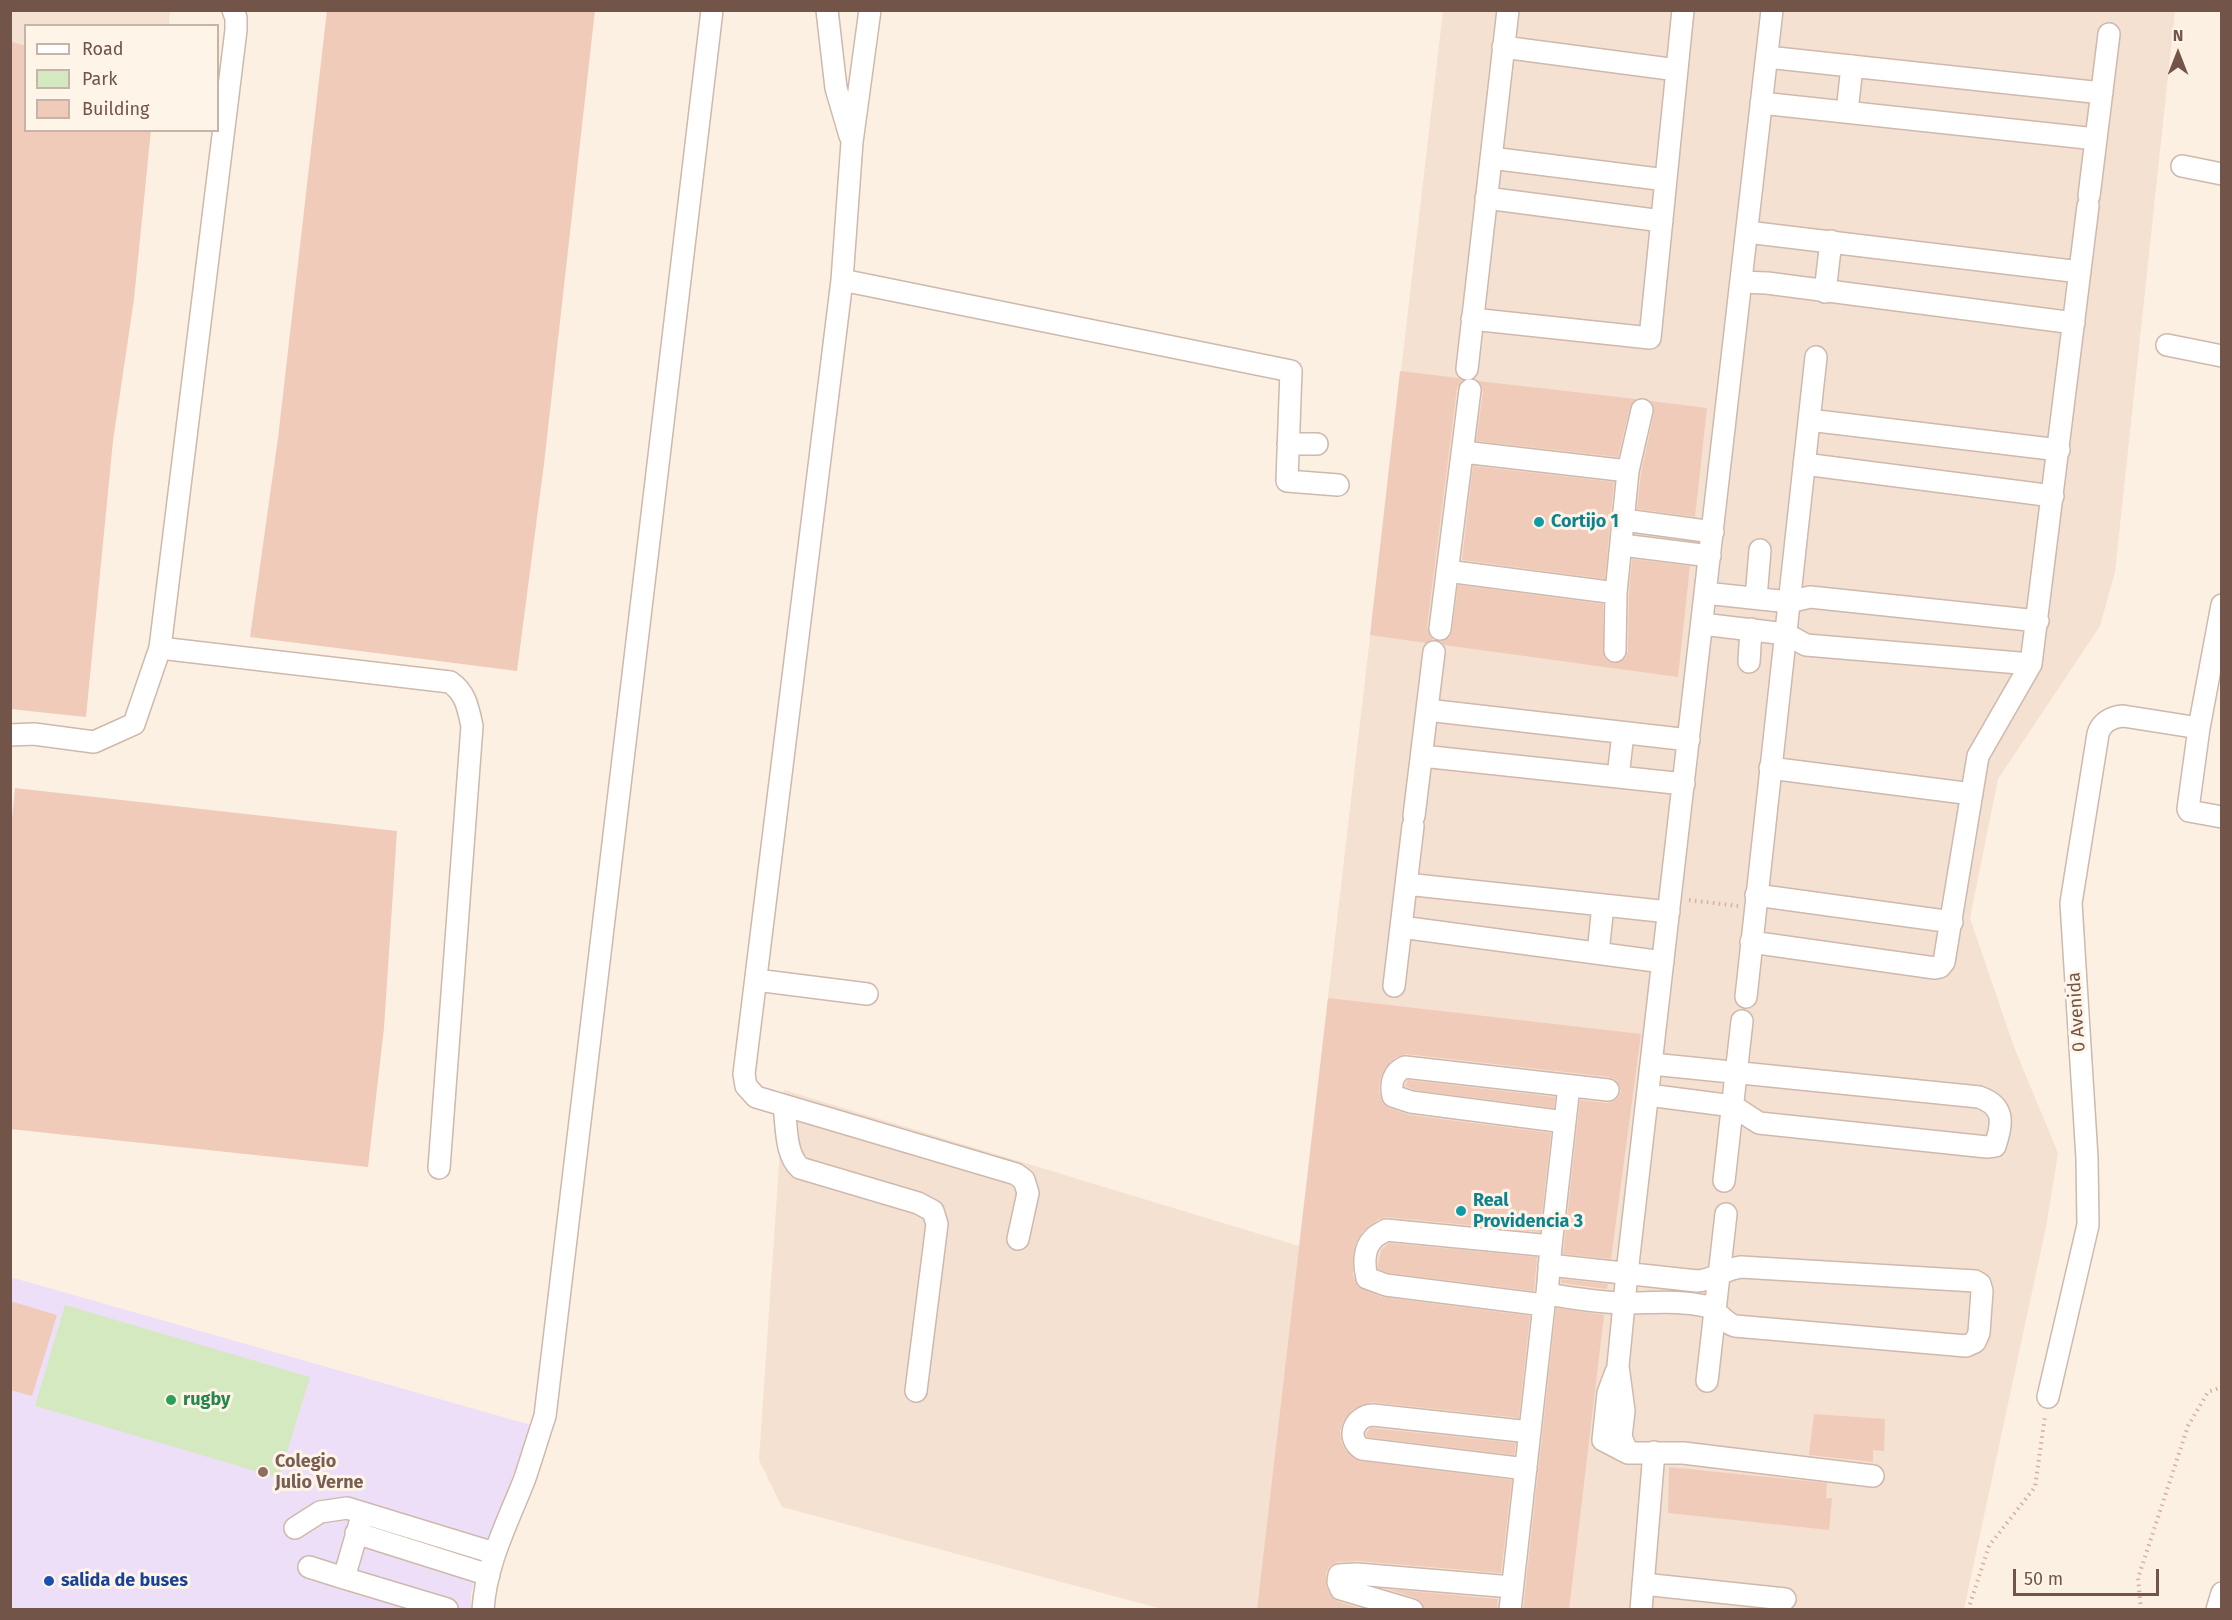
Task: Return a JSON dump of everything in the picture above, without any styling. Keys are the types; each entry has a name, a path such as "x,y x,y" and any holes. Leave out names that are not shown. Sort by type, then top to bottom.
{"street":[{"path":"10,735 34,735 93,742 134,724 160,648 234,42 236,18 233,10"},
{"path":"483,1610 494,1553 524,1478 545,1416 712,10"},
{"path":"827,10 836,88 852,142"},
{"path":"870,10 852,142 842,280 744,1074 746,1086 756,1097 1016,1174 1024,1180 1028,1193 1018,1239"},
{"path":"1467,369 1508,10"},
{"path":"1472,319 1650,338 1683,10"},
{"path":"1772,10 1627,1273 1618,1366 1624,1411 1621,1437 1628,1453 1693,1454 1873,1476"},
{"path":"1751,942 1935,968 1940,967 1944,962 1978,756 2031,664 2109,34"},
{"path":"1503,47 1677,70"},
{"path":"1767,57 2102,93"},
{"path":"1847,112 1852,66"},
{"path":"1761,103 2096,139"},
{"path":"1491,158 1666,180"},
{"path":"2182,166 2222,174"},
{"path":"1486,198 1662,221"},
{"path":"1747,232 2080,272"},
{"path":"1824,292 1831,241"},
{"path":"842,280 1291,370 1287,481 1338,484"},
{"path":"1741,282 1767,283 2074,323"},
{"path":"2167,345 2222,356"},
{"path":"1746,997 1816,357"},
{"path":"1440,629 1470,390"},
{"path":"1615,651 1616,593 1628,471 1642,410"},
{"path":"1809,420 2059,450"},
{"path":"1288,444 1317,444"},
{"path":"1463,452 1628,471"},
{"path":"1804,464 2053,496"},
{"path":"1624,520 1713,532"},
{"path":"1622,545 1710,556"},
{"path":"1756,598 1760,550"},
{"path":"1447,571 1616,593"},
{"path":"1705,593 1789,602 1810,597 2038,621"},
{"path":"2222,605 2199,728 2188,810 2222,817"},
{"path":"1702,624 1751,628 1785,634 1806,645 2031,664"},
{"path":"1749,662 1751,628"},
{"path":"160,648 450,682 460,689 466,700 472,726 439,1168"},
{"path":"1394,986 1434,652"},
{"path":"1427,710 1689,740"},
{"name":"0 Avenida","path":"2048,1397 2088,1225 2087,1158 2071,903 2098,735 2102,726 2118,717 2199,728"},
{"path":"1618,777 1623,733"},
{"path":"1422,756 1684,784"},
{"path":"1770,768 1972,794"},
{"path":"1406,884 1603,905 1670,905"},
{"path":"1755,902 1952,922"},
{"path":"1598,953 1603,905"},
{"path":"1401,927 1663,962"},
{"path":"756,980 867,994"},
{"path":"1724,1181 1742,1021"},
{"path":"1648,1095 1733,1106 1759,1123 1770,1125 1987,1148 1995,1146 1999,1136 2001,1116 1998,1108 1990,1101 1979,1097 1652,1064"},
{"path":"1565,1122 1411,1102 1393,1095 1391,1088 1399,1069 1405,1067 1608,1090"},
{"path":"1510,1610 1569,1086"},
{"path":"784,1107 790,1152 793,1162 800,1168 918,1203 933,1211 938,1224 916,1391"},
{"path":"1707,1381 1721,1275 1726,1214"},
{"path":"1386,1230 1550,1256 1627,1273 1697,1281 1710,1280 1730,1268 1740,1267 1975,1281 1980,1284 1982,1291 1979,1333 1975,1342 1966,1346 1735,1326 1726,1323 1716,1309 1672,1302 1624,1304 1546,1300 1386,1285 1367,1278 1364,1267 1366,1251 1372,1239 1386,1230"},
{"path":"1526,1469 1362,1449 1356,1445 1353,1438 1353,1428 1364,1415 1373,1415 1530,1432"},
{"path":"1641,1610 1654,1452"},
{"path":"296,1528 311,1517 329,1510 347,1508 359,1523 489,1575"},
{"path":"359,1523 494,1553"},
{"path":"344,1578 359,1523"},
{"path":"309,1567 447,1609"},
{"path":"1412,1610 1341,1589 1338,1582 1339,1575 1357,1574 1512,1587"},
{"path":"1643,1584 1785,1599"},
{"path":"2217,1610 2222,1593"}],"path":[{"path":"1670,905 1755,902"},
{"path":"2141,1610 2138,1578 2187,1426 2208,1392 2222,1387"},
{"path":"1968,1610 1989,1546 2035,1487 2048,1397"}],"shaded area":[{"path":"11,10 170,10 169,24 24,24 24,46 11,41"},
{"path":"1443,11 2175,11 2115,572 2100,626 1998,779 1970,918 2014,1047 2058,1153 2046,1227 1964,1609 1162,1609 782,1507 759,1460 784,1090 1299,1246"},
{"name":"Colegio Julio Verne","path":"10,1277 531,1425 471,1592 471,1609 11,1609"}],"green space":[{"path":"65,1305 310,1377 279,1478 35,1406"}],"building":[{"path":"327,10 595,10 544,464 517,671 250,637 278,438"},
{"path":"10,41 24,45 24,132 151,132 134,299 113,441 86,717 10,709"},
{"path":"1400,371 1462,380 1457,388 1427,627 1433,640 1426,643 1370,635"},
{"path":"1478,381 1636,399 1630,407 1618,457 1476,441 1483,392"},
{"path":"1651,401 1707,408 1695,517 1637,509 1641,473 1654,413"},
{"path":"1473,466 1614,482 1605,579 1462,560"},
{"path":"1632,559 1690,566 1678,677 1444,645 1441,641 1450,637 1452,631 1458,585 1603,604 1604,657 1609,662 1621,662 1626,658 1628,651"},
{"path":"15,788 397,831 384,1028 368,1167 10,1129 10,838"},
{"name":"Real Providencia 3","path":"1328,998 1641,1034 1611,1259 1563,1254 1580,1100 1607,1103 1614,1101 1619,1097 1621,1091 1616,1080 1609,1077 1406,1054 1395,1058 1385,1068 1380,1080 1379,1092 1383,1104 1389,1108 1409,1115 1551,1133 1540,1232 1386,1217 1379,1219 1363,1231 1356,1242 1353,1256 1353,1275 1357,1286 1382,1297 1530,1316 1519,1418 1371,1402 1352,1410 1343,1422 1340,1431 1341,1442 1346,1451 1360,1461 1512,1480 1501,1573 1358,1561 1338,1562 1329,1567 1326,1573 1326,1586 1330,1594 1337,1601 1365,1610 1257,1610"},
{"path":"1408,1080 1555,1097 1554,1108 1414,1090 1405,1086"},
{"path":"1389,1243 1537,1257 1534,1291 1389,1273 1378,1269 1378,1263 1381,1250"},
{"path":"1561,1279 1608,1284 1607,1289 1561,1283"},
{"path":"10,1301 57,1315 32,1396 10,1390"},
{"path":"1556,1308 1604,1315 1569,1610 1523,1610"},
{"path":"1814,1414 1885,1419 1884,1451 1873,1450 1873,1462 1809,1455"},
{"path":"1371,1428 1516,1443 1514,1455 1367,1437 1366,1433"},
{"path":"1669,1467 1827,1483 1826,1498 1832,1498 1829,1530 1668,1513"},
{"path":"1387,1589 1498,1599 1497,1610 1424,1610 1422,1602 1416,1598"}],"place":[{"name":"Cortijo 1","path":"1539,522"},
{"name":"Real Providencia 3","path":"1461,1211"},
{"name":"rugby","path":"171,1400"},
{"name":"Colegio Julio Verne","path":"263,1472"},
{"name":"salida de buses","path":"49,1581"}]}
